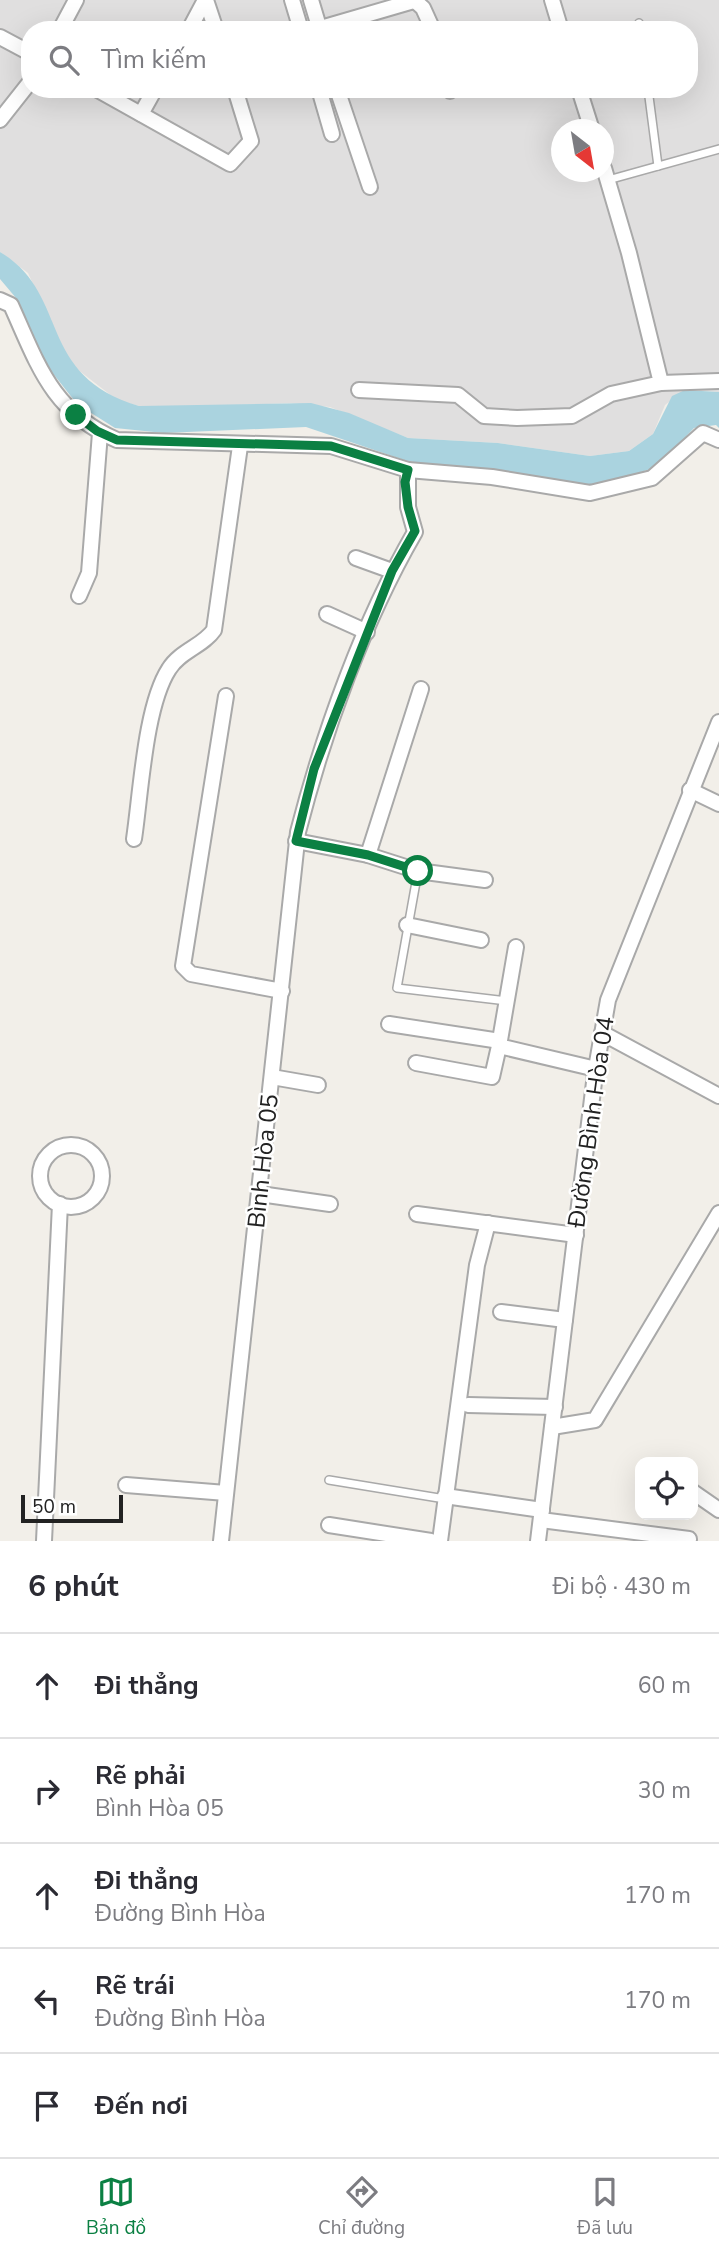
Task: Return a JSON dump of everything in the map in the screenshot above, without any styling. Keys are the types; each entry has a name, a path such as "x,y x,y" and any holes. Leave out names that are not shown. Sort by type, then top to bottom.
{"street":[{"path":"65,21 76,0"},
{"path":"193,21 206,0"},
{"path":"206,0 213,21"},
{"path":"292,0 298,21"},
{"path":"311,0 316,21"},
{"path":"345,21 415,0 423,8 429,21"},
{"path":"552,0 558,21"},
{"path":"0,37 21,48"},
{"path":"0,120 21,93"},
{"path":"112,98 230,164 251,141 238,98"},
{"path":"141,114 150,98"},
{"path":"321,98 332,134"},
{"path":"340,98 370,187"},
{"path":"582,98 589,119"},
{"path":"608,182 661,383"},
{"path":"0,300 11,304 47,384 76,415 100,433 117,440 240,446 331,446 408,470 492,477 590,493 652,478 703,433 719,440"},
{"path":"359,390 457,395 484,416 517,418 572,415 611,394 661,383 719,381"},
{"path":"79,596 89,573 100,433"},
{"path":"134,839 155,697 172,664 214,630 240,446"},
{"name":"Bình Hòa 05","path":"221,1541 296,841 310,782 367,632 392,571 415,531 405,482 408,470"},
{"path":"356,558 392,571"},
{"path":"327,614 367,632"},
{"path":"368,855 421,689"},
{"path":"226,696 183,966 191,974 282,990"},
{"name":"Đường Bình Hòa 04","path":"538,1541 596,1069 608,1000 719,722"},
{"path":"690,790 719,804"},
{"path":"296,841 368,855 418,871 485,880"},
{"path":"407,925 481,940"},
{"path":"416,1063 492,1077 516,947"},
{"path":"389,1024 500,1044 596,1069"},
{"path":"602,1033 719,1096"},
{"path":"272,1077 317,1085"},
{"path":"64,1146 82,1147 96,1157 100,1165 101,1182 85,1203 60,1204 52,1200 42,1186 44,1161 64,1146"},
{"path":"260,1194 330,1204"},
{"path":"44,1541 60,1204"},
{"path":"552,1427 595,1420 719,1213"},
{"path":"417,1214 576,1235"},
{"path":"440,1541 477,1265 488,1223"},
{"path":"501,1312 565,1320"},
{"path":"468,1405 555,1407"},
{"path":"126,1485 226,1493"},
{"path":"698,1495 719,1510"},
{"path":"445,1498 689,1539"},
{"path":"329,1525 431,1541"}],"lane":[{"path":"649,98 658,166"},
{"path":"614,173 658,166 719,149"},
{"path":"418,871 397,988 507,1002"},
{"path":"329,1480 445,1498"}],"shaded area":[{"path":"0,0 719,0 719,392 685,390 665,405 653,434 629,451 590,456 498,443 408,438 330,407 290,403 165,408 139,406 117,400 77,369 62,348 28,273 0,252"}],"water":[{"path":"0,252 22,269 37,289 68,355 83,375 106,392 139,406 311,403 349,413 408,438 498,443 590,456 629,451 653,434 672,396 685,390 719,392 719,428 716,425 694,428 657,467 589,488 407,461 306,427 164,433 115,428 77,404 44,362 16,298 0,279"}],"route":[{"path":"76,415 97,431 117,440 240,446 331,446 408,470 405,482 409,515 415,531 392,571 314,769 296,841 368,855 418,871"}]}
